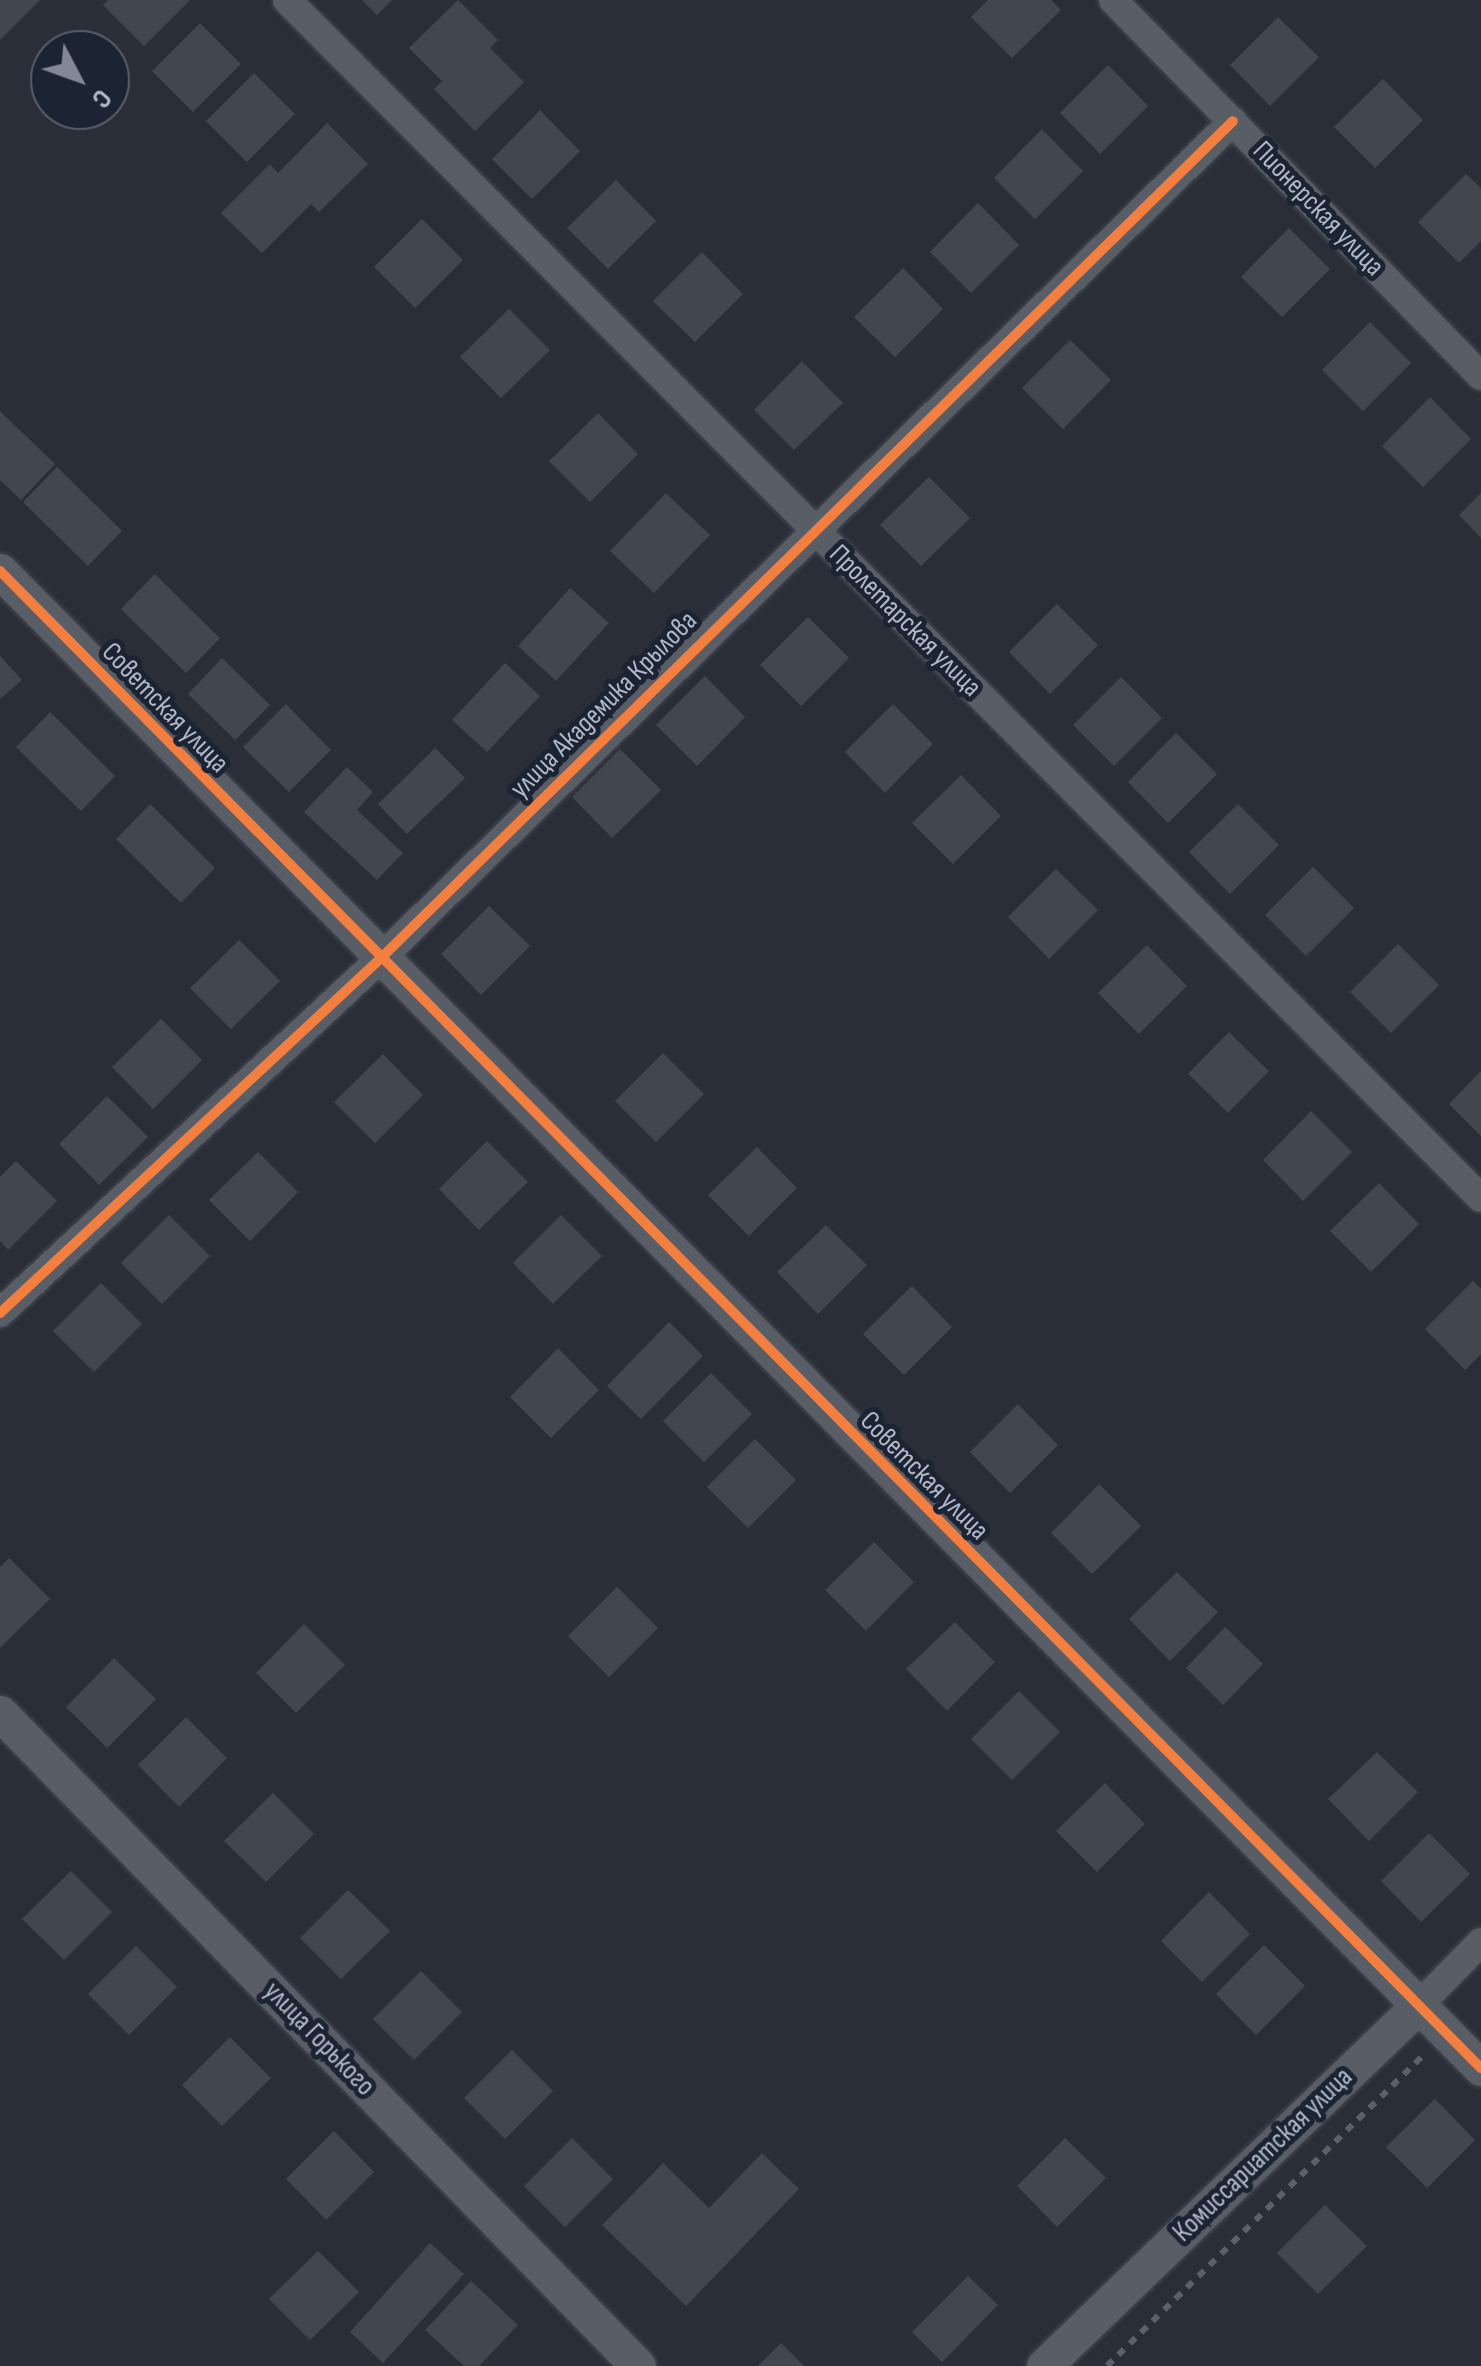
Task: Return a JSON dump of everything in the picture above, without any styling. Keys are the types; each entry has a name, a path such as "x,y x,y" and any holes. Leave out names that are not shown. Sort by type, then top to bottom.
{"street":[{"name":"Пролетарская улица","path":"287,0 1481,1198"},
{"name":"Пионерская улица","path":"1114,0 1481,376"},
{"name":"улица Академика Крылова","path":"0,1313 379,960 813,529 1233,121"},
{"name":"Советская улица","path":"0,571 379,960 1481,2068"},
{"name":"улица Горького","path":"0,1713 638,2366"},
{"name":"Комиссариатская улица","path":"1044,2366 1481,1942"}],"path":[{"path":"1106,2366 1447,2034"}],"building":[{"path":"0,0 40,0 0,40"},
{"path":"108,0 190,0 144,46 103,5"},
{"path":"362,0 392,0 377,15"},
{"path":"458,0 498,40 490,48 524,82 475,131 434,89 442,81 409,48"},
{"path":"988,0 1051,0 1061,10 1012,58 971,17"},
{"path":"1278,17 1319,57 1270,106 1230,65"},
{"path":"200,23 241,64 193,112 152,71"},
{"path":"1108,65 1148,106 1100,154 1060,113"},
{"path":"254,73 295,114 247,162 206,121"},
{"path":"1383,79 1423,120 1375,168 1334,127"},
{"path":"540,110 580,151 532,199 492,159"},
{"path":"327,123 368,164 319,212 311,204 262,253 221,213 270,164 278,173"},
{"path":"1042,129 1083,171 1035,219 994,178"},
{"path":"1466,174 1481,188 1481,241 1459,263 1418,222"},
{"path":"616,180 656,221 608,269 567,228"},
{"path":"978,203 1019,245 971,293 930,252"},
{"path":"422,219 463,260 415,308 374,267"},
{"path":"1289,228 1330,269 1282,317 1241,277"},
{"path":"702,252 743,294 695,342 653,301"},
{"path":"903,268 943,309 895,357 854,317"},
{"path":"509,309 550,350 501,398 460,357"},
{"path":"1370,322 1411,363 1363,411 1322,370"},
{"path":"1070,340 1111,380 1063,429 1022,388"},
{"path":"802,361 843,403 794,450 754,410"},
{"path":"1430,397 1471,439 1423,487 1382,446"},
{"path":"0,411 55,464 21,500 0,480"},
{"path":"598,413 638,454 590,502 549,461"},
{"path":"57,467 122,531 88,566 23,502"},
{"path":"929,477 970,518 921,566 880,525"},
{"path":"666,493 710,535 654,593 610,551"},
{"path":"1481,493 1481,538 1459,515"},
{"path":"155,574 220,638 186,673 121,609"},
{"path":"570,588 609,623 556,681 518,646"},
{"path":"1057,604 1098,645 1050,694 1009,652"},
{"path":"808,617 849,658 801,706 760,665"},
{"path":"0,656 22,680 0,699"},
{"path":"222,658 270,705 235,740 188,694"},
{"path":"505,663 540,696 487,752 452,720"},
{"path":"705,676 745,717 697,766 656,725"},
{"path":"1121,677 1162,718 1114,766 1073,725"},
{"path":"286,704 331,750 289,792 243,747"},
{"path":"893,704 933,744 885,793 845,752"},
{"path":"50,712 115,776 81,811 16,747"},
{"path":"1176,733 1217,774 1168,823 1128,782"},
{"path":"435,748 465,778 407,834 378,804"},
{"path":"620,749 661,790 612,838 572,797"},
{"path":"347,767 373,792 357,810 403,853 377,880 304,812"},
{"path":"961,775 1001,816 953,864 912,823"},
{"path":"150,804 215,868 181,903 116,839"},
{"path":"1238,804 1279,845 1230,894 1189,852"},
{"path":"1313,867 1354,908 1306,956 1265,915"},
{"path":"1056,869 1098,910 1049,959 1008,917"},
{"path":"489,906 530,946 481,995 441,954"},
{"path":"239,940 280,981 231,1029 190,988"},
{"path":"1398,944 1439,985 1391,1033 1350,992"},
{"path":"1147,945 1187,986 1139,1034 1098,993"},
{"path":"161,1019 202,1060 153,1109 112,1067"},
{"path":"1229,1032 1269,1071 1228,1113 1188,1074"},
{"path":"663,1053 704,1094 656,1142 615,1101"},
{"path":"383,1054 423,1095 375,1143 334,1102"},
{"path":"1481,1071 1481,1136 1449,1104"},
{"path":"107,1096 148,1137 99,1185 59,1144"},
{"path":"1311,1111 1352,1152 1303,1201 1263,1160"},
{"path":"487,1141 528,1182 479,1230 439,1189"},
{"path":"757,1147 797,1188 749,1236 708,1195"},
{"path":"258,1152 298,1192 250,1241 209,1200"},
{"path":"16,1161 57,1201 8,1250 0,1241 0,1177"},
{"path":"1379,1183 1419,1224 1371,1272 1330,1231"},
{"path":"169,1215 210,1256 162,1304 121,1263"},
{"path":"561,1215 602,1256 553,1304 513,1263"},
{"path":"826,1225 867,1265 818,1314 777,1272"},
{"path":"1473,1281 1481,1289 1481,1354 1465,1370 1425,1329"},
{"path":"101,1283 142,1324 94,1372 53,1331"},
{"path":"912,1286 952,1327 904,1375 863,1334"},
{"path":"669,1322 703,1356 641,1419 607,1386"},
{"path":"558,1348 599,1390 551,1438 510,1397"},
{"path":"711,1373 752,1414 704,1462 663,1421"},
{"path":"1018,1404 1058,1445 1010,1493 970,1452"},
{"path":"755,1439 796,1480 748,1528 707,1487"},
{"path":"1099,1484 1141,1526 1092,1574 1051,1533"},
{"path":"874,1542 914,1582 866,1631 825,1590"},
{"path":"9,1558 50,1599 0,1648 0,1567"},
{"path":"1177,1572 1218,1612 1170,1661 1129,1619"},
{"path":"617,1587 658,1628 609,1677 568,1636"},
{"path":"955,1622 995,1662 947,1711 906,1669"},
{"path":"304,1624 345,1665 296,1713 256,1673"},
{"path":"1225,1627 1263,1664 1223,1705 1186,1668"},
{"path":"114,1658 156,1699 107,1748 66,1707"},
{"path":"1019,1691 1060,1732 1012,1780 971,1739"},
{"path":"186,1717 227,1758 179,1807 138,1765"},
{"path":"1377,1752 1418,1792 1369,1841 1328,1799"},
{"path":"1105,1783 1145,1824 1097,1872 1056,1831"},
{"path":"273,1793 314,1834 266,1882 224,1841"},
{"path":"1429,1833 1470,1874 1421,1922 1381,1881"},
{"path":"71,1871 112,1912 64,1960 22,1919"},
{"path":"348,1890 390,1931 341,1979 300,1938"},
{"path":"1209,1892 1250,1934 1202,1982 1161,1941"},
{"path":"1264,1945 1305,1986 1256,2035 1216,1994"},
{"path":"136,1946 177,1987 129,2035 88,1994"},
{"path":"421,1971 462,2012 414,2060 373,2019"},
{"path":"230,2037 271,2078 222,2126 182,2085"},
{"path":"512,2050 553,2091 505,2139 464,2098"},
{"path":"1435,2099 1475,2140 1427,2188 1386,2147"},
{"path":"334,2131 374,2172 326,2220 286,2179"},
{"path":"572,2138 613,2179 565,2227 524,2186"},
{"path":"1065,2138 1106,2178 1057,2227 1017,2186"},
{"path":"762,2153 799,2189 686,2306 602,2225 663,2163 709,2208"},
{"path":"1325,2205 1367,2246 1318,2294 1277,2253"},
{"path":"430,2243 464,2274 383,2363 350,2332"},
{"path":"318,2251 359,2292 310,2340 269,2299"},
{"path":"968,2276 998,2305 942,2362 912,2332"},
{"path":"471,2281 518,2325 479,2366 464,2366 425,2330"},
{"path":"781,2343 804,2366 758,2366"}],"cycle path":[{"path":"0,1313 379,960 1233,121"},
{"path":"0,571 1481,2068"}]}
